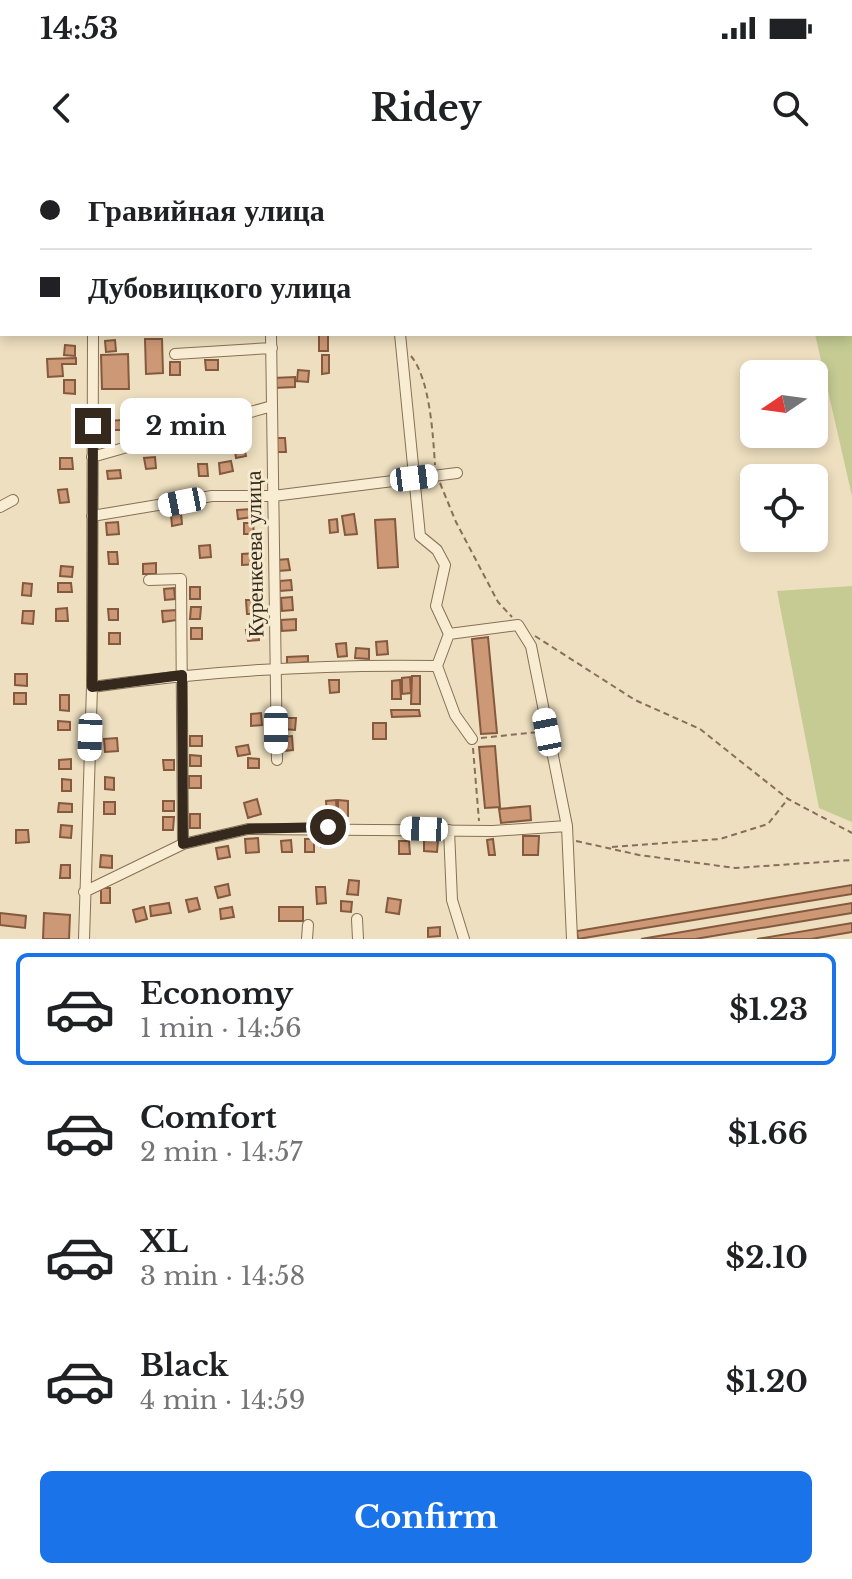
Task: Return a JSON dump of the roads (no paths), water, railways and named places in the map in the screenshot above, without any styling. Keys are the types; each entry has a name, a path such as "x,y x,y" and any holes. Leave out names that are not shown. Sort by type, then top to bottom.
{"street":[{"path":"84,939 92,687 93,336"},
{"name":"Куренкеева улица","path":"271,336 277,760"},
{"path":"400,336 420,536 437,550 445,565 436,606 449,634 437,666 455,715 472,739"},
{"path":"175,354 272,348"},
{"path":"92,457 272,406"},
{"path":"92,516 212,496 273,496 457,473"},
{"path":"0,507 13,500"},
{"path":"149,580 181,579 183,844"},
{"path":"449,634 518,625 531,646 569,840 572,939"},
{"path":"92,687 182,675 367,665 437,666"},
{"path":"84,892 183,844 248,829 493,831 567,826"},
{"path":"449,830 452,900 464,939"},
{"path":"357,919 358,939"},
{"path":"307,939 308,925"}]}
